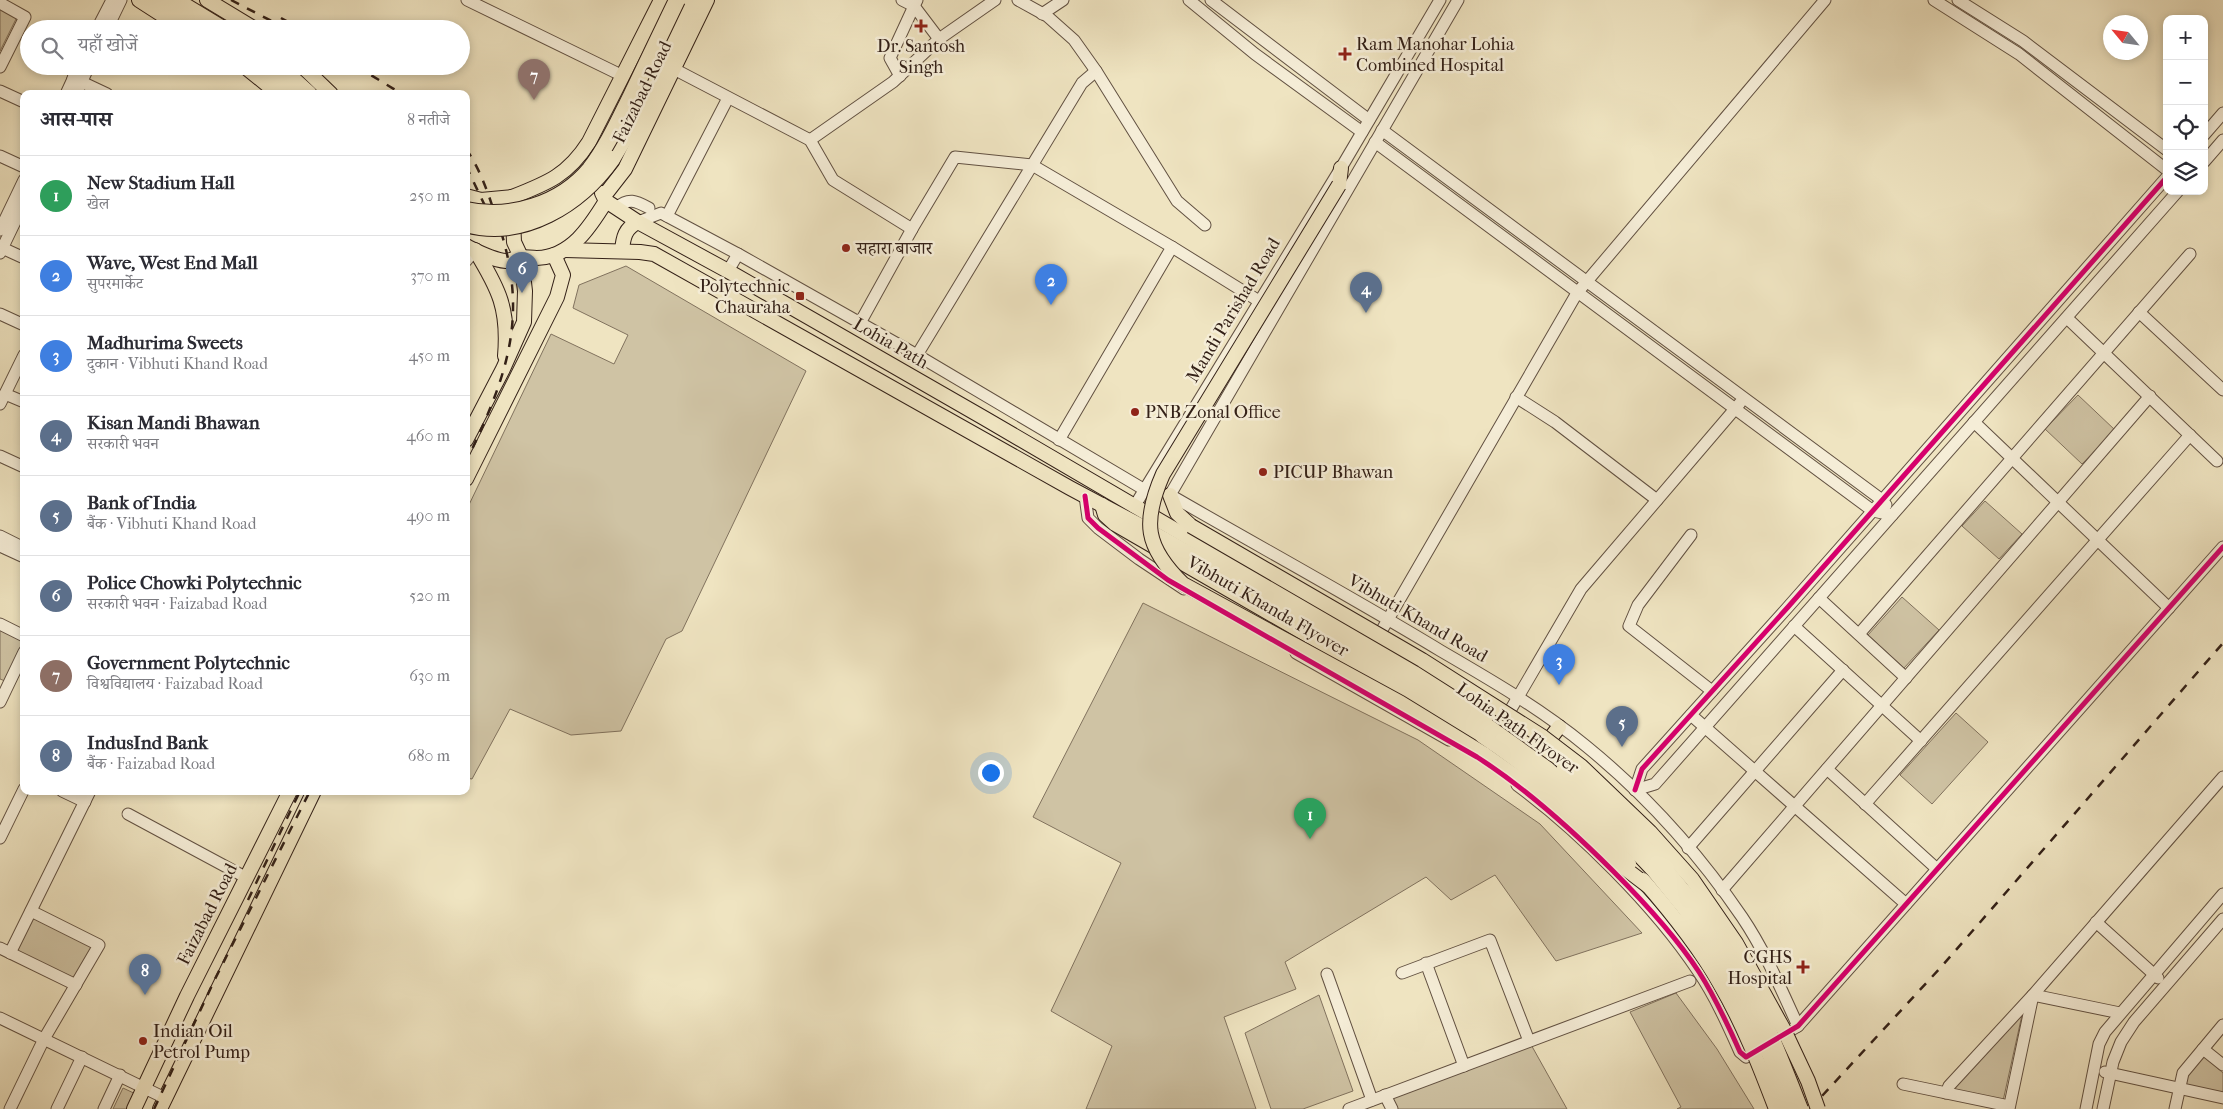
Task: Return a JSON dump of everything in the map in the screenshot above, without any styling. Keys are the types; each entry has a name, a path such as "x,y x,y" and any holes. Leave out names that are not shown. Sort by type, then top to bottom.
{"highway":[{"path":"153,0 181,20"},
{"path":"175,0 208,20"},
{"path":"470,202 504,213 527,209 548,200 573,184 590,169 615,130 677,0"},
{"path":"470,224 502,227 532,222 575,198 601,174 627,134 692,0"},
{"path":"269,75 285,90"},
{"path":"288,75 305,90"}],"main road":[{"path":"139,0 178,20"},
{"path":"208,0 240,20"},
{"name":"Faizabad Road","path":"575,163 589,142 662,0"},
{"name":"Faizabad Road","path":"609,202 707,0"},
{"path":"255,75 273,90"},
{"path":"311,75 327,90"},
{"path":"589,142 608,160 625,170"},
{"path":"470,201 512,197 542,185 575,163 590,177 609,202 580,238 559,252"},
{"name":"Vibhuti Khanda Flyover","path":"1341,168 1339,185 1163,474 1153,496 1150,522 1151,538 1166,568 1183,584 1392,698 1484,754 1552,802 1610,856 1648,886"},
{"path":"470,432 503,369 524,322 525,291 521,257 514,242 512,197"},
{"name":"Lohia Path","path":"609,202 638,222 728,271 1156,520"},
{"path":"470,252 506,261 521,257 538,258 559,252 622,251 626,232 631,225 638,222"},
{"name":"Lohia Path Flyover","path":"622,251 654,254 1337,637 1568,785 1602,816 1654,871 1684,908 1726,972 1752,1021 1769,1054 1788,1109"},
{"path":"470,471 557,297 563,275 559,252"},
{"path":"470,253 500,294 504,308 507,335 503,369"},
{"name":"Lohia Path Flyover","path":"1170,495 1177,513 1191,526 1430,665 1543,737 1581,766 1650,832 1692,880 1736,942 1784,1030 1808,1081 1818,1109"},
{"name":"Lohia Path Flyover","path":"1156,520 1504,722 1542,749 1612,810 1666,867 1699,909 1738,968 1775,1043 1801,1109"},
{"path":"1542,749 1559,727"},
{"name":"Lohia Path Flyover","path":"1485,731 1556,790 1606,837 1686,933 1720,984 1760,1065 1776,1109"},
{"name":"Faizabad Road","path":"134,1109 186,996 288,795"},
{"path":"163,1103 312,795"}],"street":[{"path":"102,20 112,0"},
{"path":"111,20 121,0"},
{"path":"467,0 623,76"},
{"path":"902,0 916,3 938,39"},
{"path":"810,140 900,76 938,39 995,0"},
{"path":"1018,0 1042,14 1074,40 1096,71 1177,201 1205,225"},
{"path":"1042,14 1062,0"},
{"path":"1189,0 1255,54 1362,132"},
{"path":"1211,0 1369,120"},
{"name":"Mandi Parishad Road","path":"1134,507 1341,168 1440,0"},
{"path":"1170,495 1458,0"},
{"path":"1373,646 1577,293 1825,0"},
{"path":"1934,0 2019,54 2163,167"},
{"path":"1958,0 2023,41 2163,147"},
{"path":"0,3 25,17 24,20"},
{"path":"900,76 890,58 916,3"},
{"path":"1210,16 1221,8"},
{"path":"1221,8 1227,31"},
{"path":"0,68 20,27"},
{"path":"674,69 810,140 833,180 912,229"},
{"path":"917,355 1082,84 1096,71"},
{"path":"76,90 78,75"},
{"path":"69,90 81,75"},
{"path":"77,80 98,90"},
{"path":"0,90 20,100"},
{"path":"667,216 728,98"},
{"path":"2208,130 2223,113"},
{"path":"1382,130 1882,500 1892,515"},
{"path":"2208,157 2223,140"},
{"path":"1375,142 1873,511 1892,515"},
{"path":"0,156 20,165"},
{"path":"860,323 912,229 955,158 1032,165 1172,247 1259,301"},
{"path":"1635,790 1642,770 2163,182"},
{"path":"20,189 4,226 1,249 20,256"},
{"path":"1635,790 1655,784 2175,195"},
{"path":"609,202 634,200 649,208"},
{"path":"4,226 20,207"},
{"path":"638,222 662,213 917,355 1145,490"},
{"path":"696,232 701,256"},
{"path":"701,256 711,240"},
{"path":"1059,440 1172,247"},
{"path":"728,271 738,254"},
{"path":"1859,634 2190,254"},
{"path":"2139,312 2223,390"},
{"path":"0,314 20,323"},
{"path":"2067,318 2218,461"},
{"path":"20,363 2,399 20,401"},
{"path":"1676,366 1700,365"},
{"path":"1722,890 2150,396"},
{"path":"1516,397 1555,422 1657,500"},
{"path":"1504,722 1581,588 1744,398"},
{"path":"1974,422 2169,608"},
{"path":"1865,804 2190,435"},
{"path":"1170,446 1190,459"},
{"path":"0,456 20,465"},
{"name":"Vibhuti Khand Road","path":"1170,495 1388,619 1518,696 1585,745 1635,790 1688,848 1722,890 1743,919 1770,966 1798,1026"},
{"path":"1085,496 1088,518 1098,528 1168,580 1477,757 1521,788 1556,817 1643,901 1677,942 1713,996 1740,1052 1746,1057 1798,1026 2223,547"},
{"path":"1691,535 1638,605 1629,626 1712,692"},
{"path":"2,544 20,547"},
{"path":"2,544 20,555"},
{"path":"1819,598 1906,678"},
{"path":"0,624 20,634"},
{"path":"1794,626 1921,741"},
{"path":"0,702 3,686 20,658"},
{"path":"1688,848 1843,670"},
{"path":"1691,715 1755,772 1796,805 1906,904"},
{"path":"1827,769 1937,869"},
{"path":"1946,1093 1948,1086 2032,995 2223,777"},
{"path":"0,838 5,815 20,795"},
{"path":"76,985 5,950 31,911 87,797"},
{"path":"128,814 247,878"},
{"path":"2086,1109 2099,1044 2106,1032 2154,974 2221,901"},
{"path":"0,1102 11,1108 44,1039 99,945 31,911"},
{"path":"2103,1109 2110,1074 2121,1042 2134,1022 2223,919"},
{"path":"2096,922 2166,985"},
{"path":"1402,972 1490,940 1529,1041"},
{"path":"1426,964 1464,1066"},
{"path":"1326,974 1372,1100"},
{"path":"1349,1109 1690,981"},
{"path":"2032,995 2120,1013"},
{"path":"1903,1084 2009,1108 2032,995"},
{"path":"0,1018 120,1075 143,1088 163,1103"},
{"path":"2175,1109 2183,1073 2223,1025"},
{"path":"2204,1049 2223,1065"},
{"path":"57,1109 82,1057"},
{"path":"2094,1070 2223,1098"},
{"path":"104,1109 120,1075"},
{"path":"1386,1095 1392,1109"}],"shaded area":[{"path":"0,7 17,17 0,51"},
{"path":"626,266 806,371 682,631 666,639 621,731 571,735 510,709 472,779 470,779 470,503 551,334 614,364 628,335 573,308 579,285"},
{"path":"2078,395 2115,430 2082,464 2045,429"},
{"path":"1985,501 2022,534 1999,559 1962,526"},
{"path":"1902,597 1939,630 1904,668 1868,635"},
{"path":"1143,603 1418,740 1540,824 1642,933 1556,961 1495,875 1451,900 1426,877 1285,962 1296,989 1224,1017 1256,1109 1086,1109 1112,1046 1051,1011 1121,863 1033,817"},
{"path":"0,630 20,640 20,650 5,681 0,679"},
{"path":"1956,713 1988,742 1932,804 1900,775"},
{"path":"33,918 92,947 75,979 16,950"},
{"path":"1676,993 1717,1049 1754,1109 1677,1109 1681,1107 1630,1012"},
{"path":"1319,995 1353,1091 1303,1109 1271,1109 1245,1033"},
{"path":"2022,1015 2003,1101 1952,1089"},
{"path":"1529,1041 1567,1109 1392,1109 1385,1095"},
{"path":"2203,1055 2223,1073 2223,1093 2185,1086 2187,1076"},
{"path":"123,1088 140,1096 135,1109 113,1109"}],"railway":[{"path":"231,0 270,20"},
{"path":"281,18 285,20"},
{"path":"371,75 395,90"},
{"path":"470,155 485,187 505,247 511,279 513,310 510,340 504,369 494,398 470,453"},
{"path":"470,174 486,208"},
{"path":"1810,1109 1942,966 2223,643"},
{"path":"248,900 298,795"},
{"path":"154,1109 215,979 308,795"}],"cycle path":[{"path":"1635,790 1642,769 1788,607 2163,182"},
{"path":"1085,496 1088,518 1098,528 1168,580 1477,757 1513,782 1548,810 1648,907 1690,958 1721,1011 1740,1052 1746,1057 1798,1026 2223,547"}],"place":[{"name":"Dr. Santosh Singh","path":"921,26"},
{"name":"Ram Manohar Lohia Combined Hospital","path":"1345,54"},
{"name":"Government Polytechnic","path":"534,100"},
{"name":"सहारा बाजार","path":"846,248"},
{"name":"Police Chowki Polytechnic","path":"522,293"},
{"name":"Polytechnic Chauraha","path":"800,296"},
{"name":"Wave, West End Mall","path":"1051,305"},
{"name":"Kisan Mandi Bhawan","path":"1366,313"},
{"name":"PNB Zonal Office","path":"1135,412"},
{"name":"PICUP Bhawan","path":"1263,472"},
{"name":"Madhurima Sweets","path":"1559,685"},
{"name":"Bank of India","path":"1622,747"},
{"name":"New Stadium Hall","path":"1310,839"},
{"name":"CGHS Hospital","path":"1803,967"},
{"name":"IndusInd Bank","path":"145,995"},
{"name":"Indian Oil Petrol Pump","path":"143,1041"}]}
